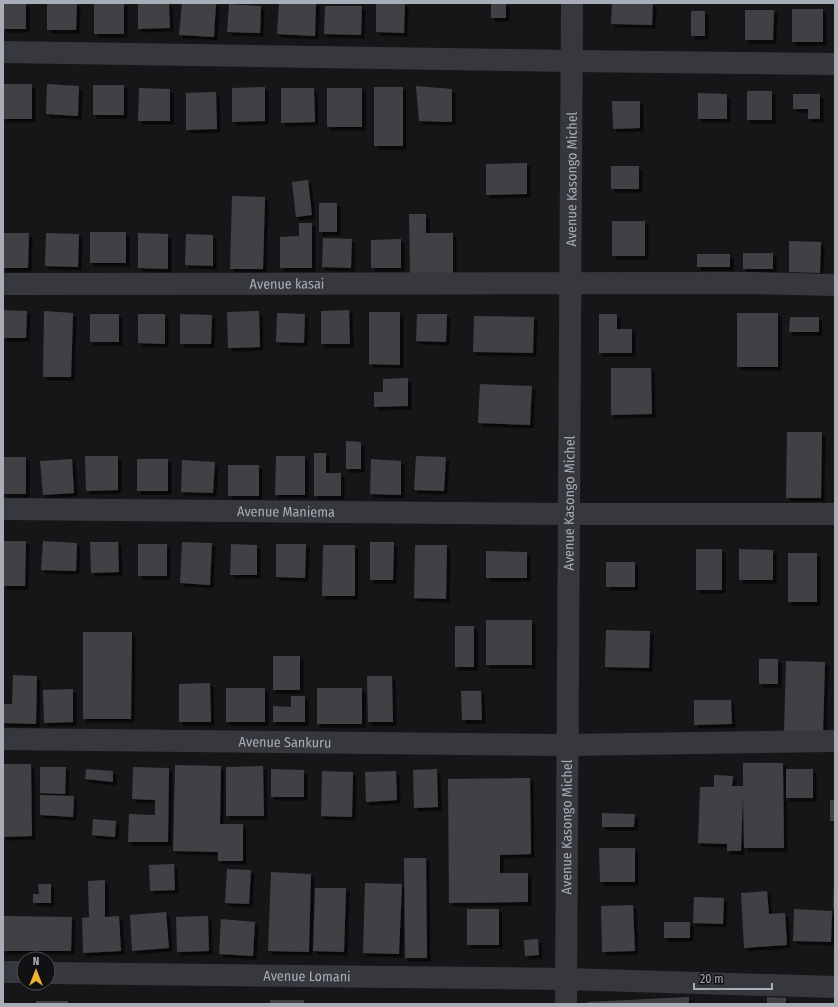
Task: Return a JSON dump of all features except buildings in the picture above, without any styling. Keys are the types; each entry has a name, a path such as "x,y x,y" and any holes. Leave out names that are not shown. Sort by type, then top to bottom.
{"street":[{"name":"Avenue Kasongo Michel","path":"566,1004 566,745 572,284 572,3"},
{"path":"3,52 835,64"},
{"name":"Avenue kasai","path":"3,284 752,283 835,285"},
{"name":"Avenue Maniema","path":"3,509 569,514 835,514"},
{"name":"Avenue Sankuru","path":"3,739 566,745 835,741"},
{"path":"3,972 16,972"},
{"name":"Avenue Lomani","path":"56,972 566,979 835,987"}]}
